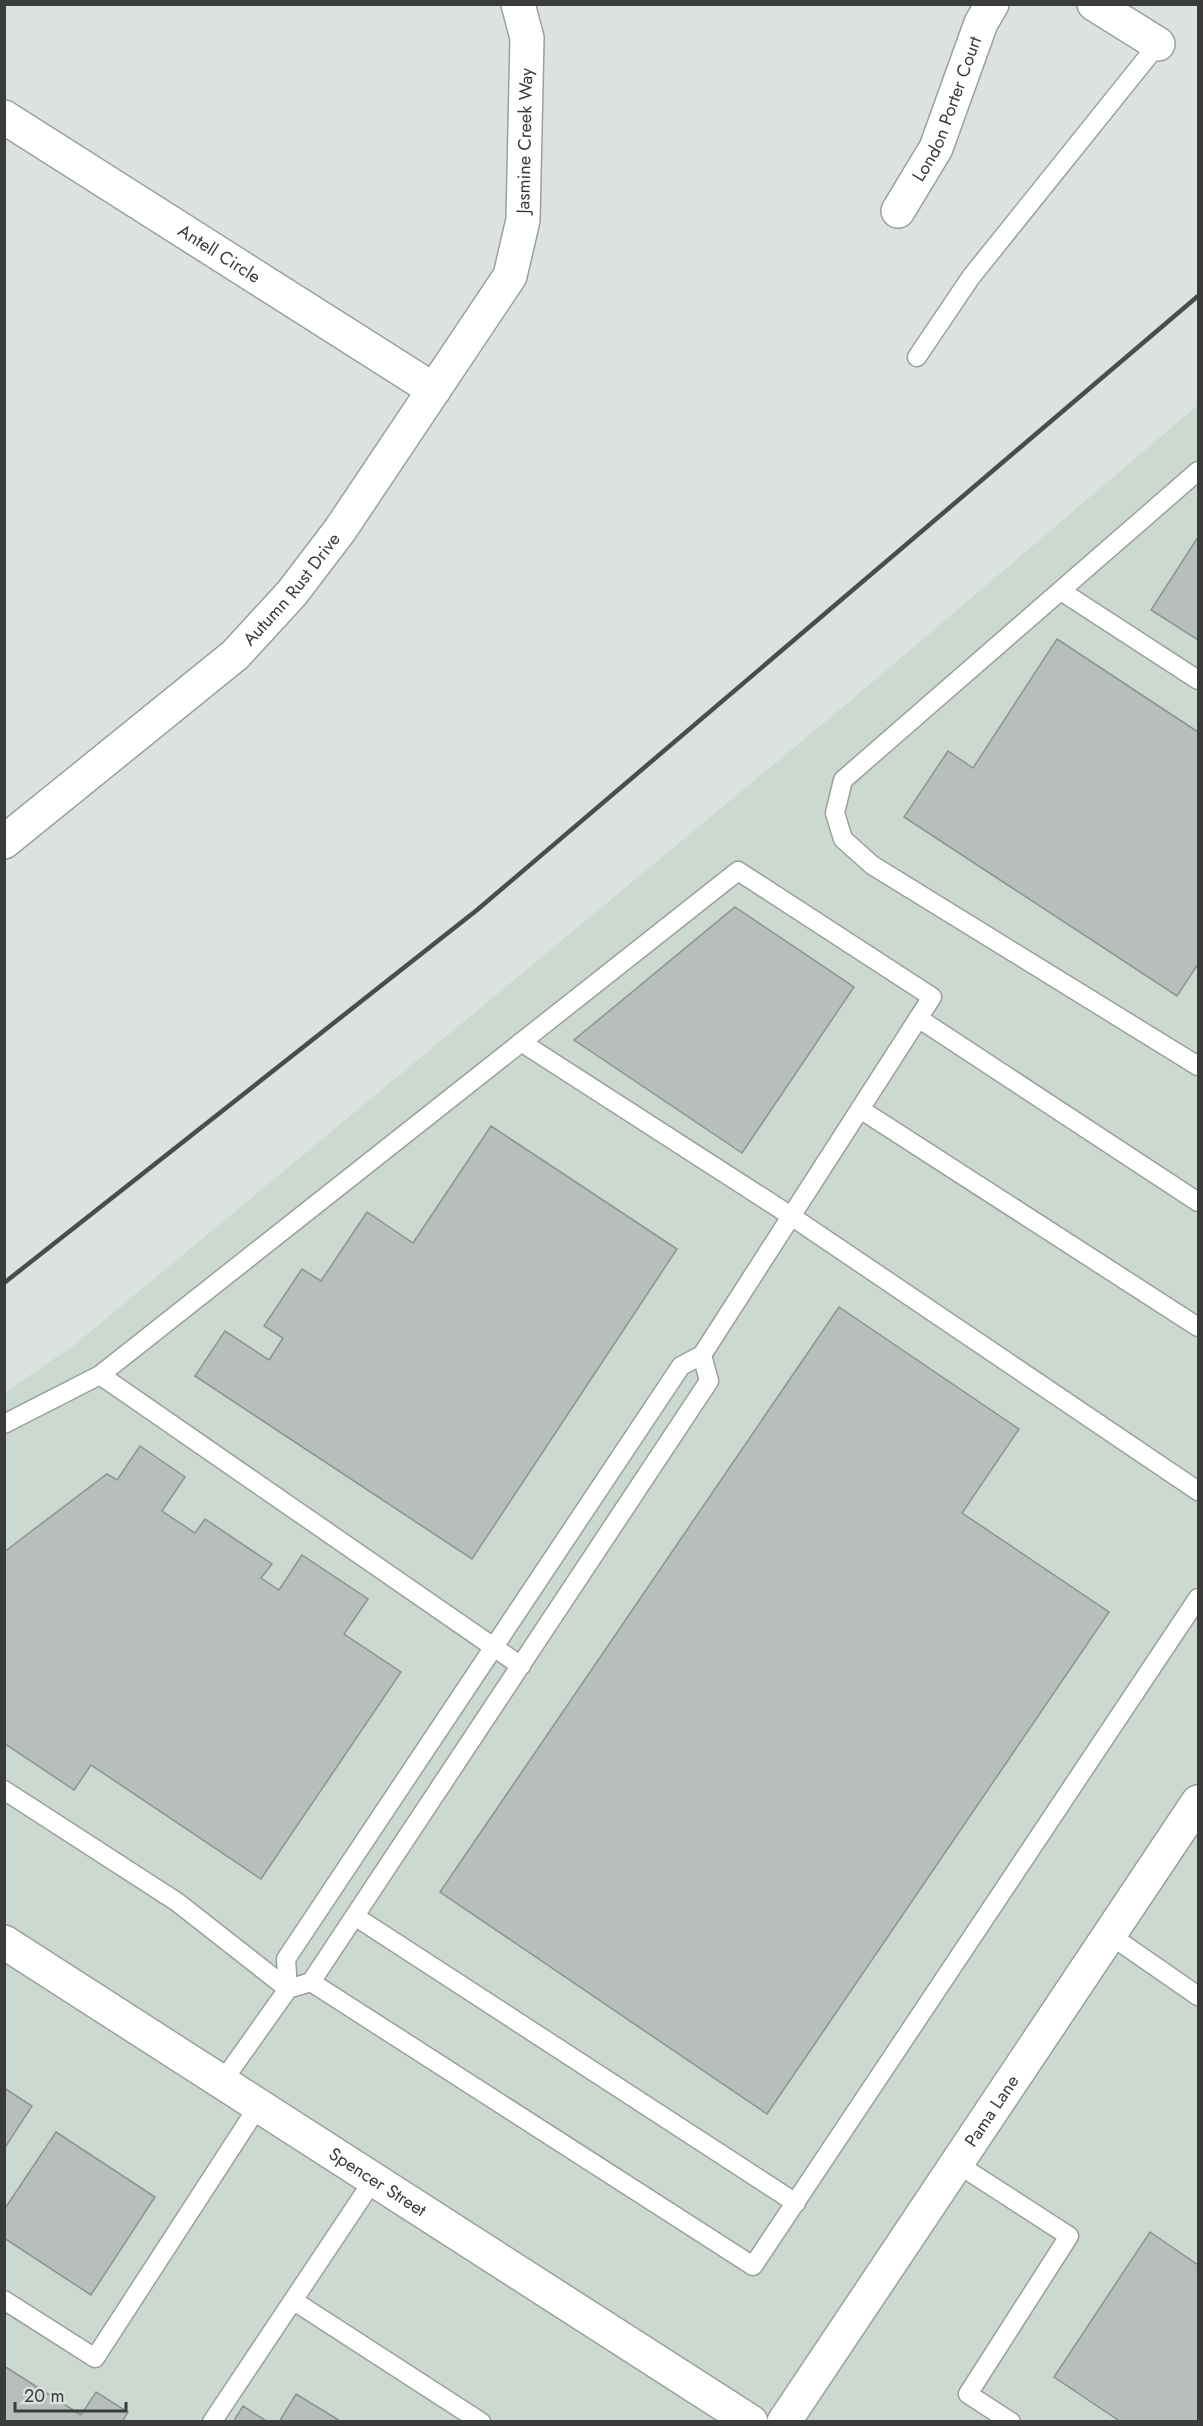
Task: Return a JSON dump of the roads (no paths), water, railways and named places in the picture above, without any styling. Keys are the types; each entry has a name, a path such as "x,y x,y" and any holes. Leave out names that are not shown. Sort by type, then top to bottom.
{"street":[{"name":"Jasmine Creek Way","path":"510,276 523,220 527,38 518,4"},
{"name":"London Porter Court","path":"898,211 936,148 981,23 992,4"},
{"path":"1094,4 1158,44"},
{"name":"Antell Circle","path":"4,117 434,390"},
{"name":"Autumn Rust Drive","path":"4,842 235,655 292,593 340,530 510,276"},
{"name":"Pama Lane","path":"784,2421 1198,1802"},
{"name":"Spencer Street","path":"4,1942 751,2421"}],"lane":[{"path":"917,357 971,277 1158,44"},
{"path":"1198,471 843,780 835,813 843,839 872,865 1198,1066"},
{"path":"1061,591 1198,680"},
{"path":"4,1424 100,1375 738,871 932,997 702,1355 681,1366 286,1959 288,1989"},
{"path":"918,1018 1198,1202"},
{"path":"521,1042 791,1216 1198,1491"},
{"path":"860,1109 1198,1327"},
{"path":"222,2082 288,1989 311,1982 356,1917 709,1381 702,1355"},
{"path":"100,1375 521,1666"},
{"path":"311,1982 753,2266 1198,1598"},
{"path":"4,1790 177,1902 288,1989"},
{"path":"356,1917 796,2203"},
{"path":"1110,1935 1198,1996"},
{"path":"4,2300 95,2358 259,2105"},
{"path":"956,2163 1069,2236 968,2394 1011,2421"},
{"path":"212,2421 374,2179"},
{"path":"294,2301 481,2421"}],"railway":[{"path":"4,1283 477,910 1198,296"}]}
